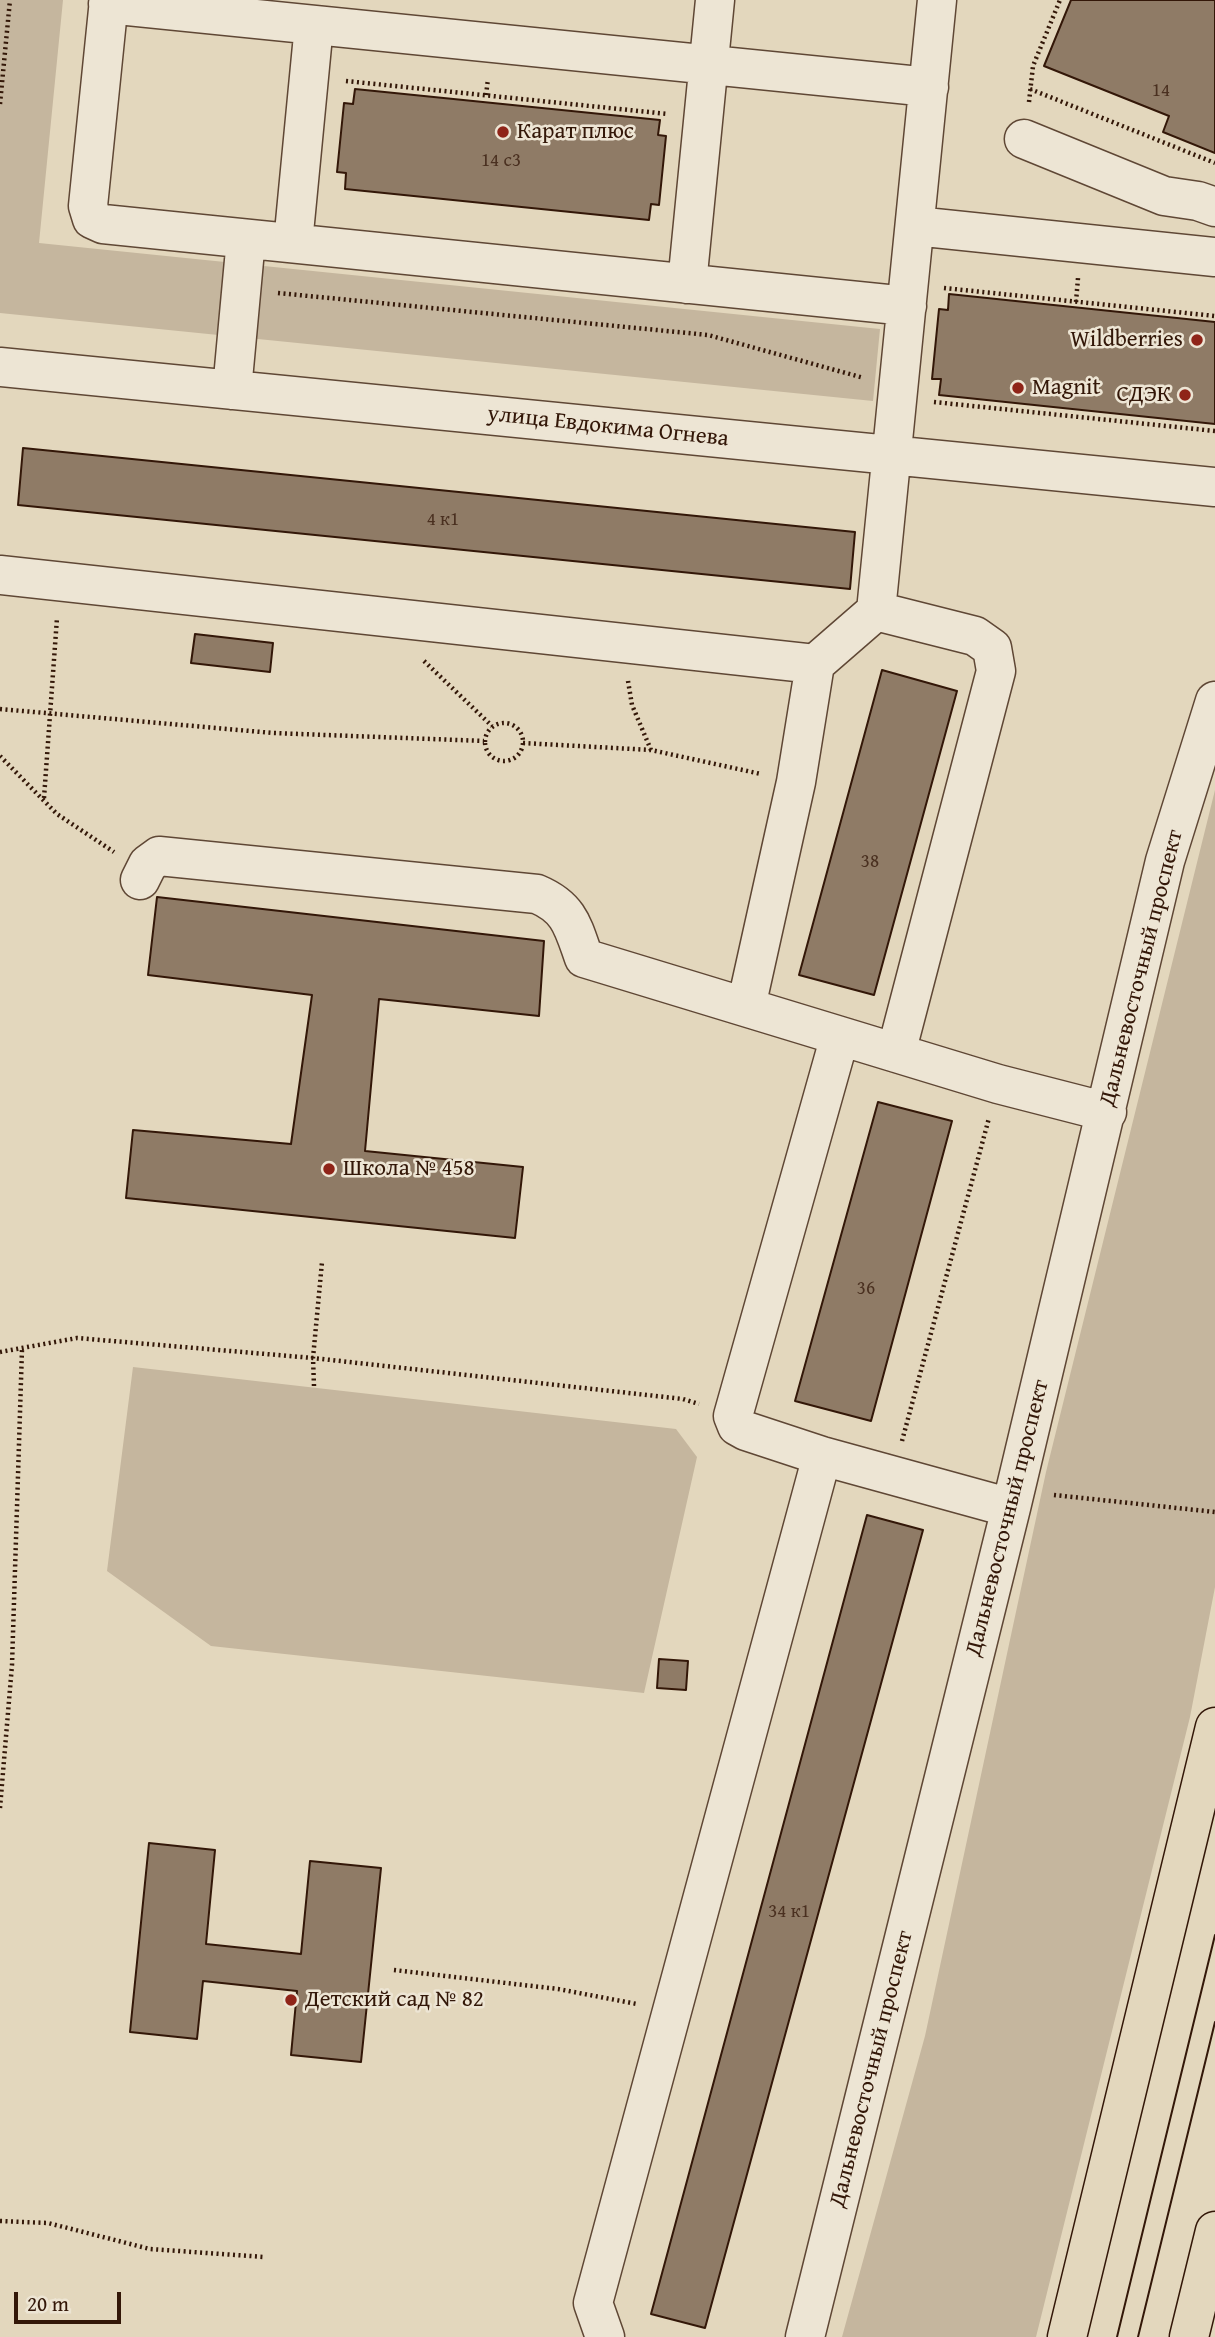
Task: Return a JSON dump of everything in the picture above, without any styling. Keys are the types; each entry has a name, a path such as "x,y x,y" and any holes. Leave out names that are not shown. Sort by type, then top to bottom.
{"main road":[{"path":"1067,2337 1215,1727"},
{"path":"1189,2337 1215,2231"}],"street":[{"path":"687,284 715,0"},
{"path":"746,1007 796,782 815,664 876,611 937,0"},
{"path":"908,295 687,284 103,224 92,219 88,206 108,2 929,88"},
{"path":"293,243 314,25"},
{"path":"1024,139 1164,196 1199,201 1215,207"},
{"path":"915,226 1215,257"},
{"path":"232,390 246,239"},
{"name":"улица Евдокима Огнева","path":"0,367 1215,488"},
{"path":"0,575 815,664"},
{"path":"876,611 975,636 992,648 996,671 896,1053"},
{"name":"Дальневосточный проспект","path":"805,2337 1011,1508 1165,861 1215,701"},
{"path":"144,872 159,856 537,894 556,902 569,917 584,958 998,1084 1107,1112"},
{"path":"840,1036 733,1416 737,1426 746,1431 822,1457 1011,1508"},
{"path":"604,2337 593,2303 822,1457"}],"path":[{"path":"0,104 10,0"},
{"path":"1024,139 1033,66 1060,0"},
{"path":"0,15 9,16"},
{"path":"309,77 704,117"},
{"path":"1030,89 1215,163"},
{"path":"241,289 708,335 898,393 1215,431"},
{"path":"908,295 1215,316"},
{"path":"44,798 60,582"},
{"path":"378,616 492,726"},
{"path":"628,645 626,673 632,705 652,750"},
{"path":"0,709 273,733 484,741"},
{"path":"503,722 513,724 521,732 521,752 513,759 503,761 487,751 484,741 492,726 503,722"},
{"path":"523,743 652,750 796,782"},
{"path":"0,756 76,829 144,872"},
{"path":"892,1476 998,1084"},
{"path":"314,1386 313,1358 322,1262"},
{"path":"0,1352 77,1338 313,1358 683,1399 733,1416"},
{"path":"0,1808 12,1665 22,1349"},
{"path":"1055,1486 1054,1497 1215,1512"},
{"path":"394,1970 558,1989 672,2011"},
{"path":"0,2221 48,2223 150,2249 264,2257"}],"shaded area":[{"path":"0,0 63,0 39,243 880,329 873,401 0,313"},
{"path":"1215,790 1215,1587 1190,1717 1036,2337 842,2337 925,2036 1046,1472"},
{"path":"133,1367 676,1429 697,1457 644,1693 211,1646 107,1571"}],"building":[{"path":"1071,0 1215,0 1215,153 1163,132 1169,116 1044,66"},
{"path":"355,89 660,120 658,135 666,136 659,205 651,204 649,220 345,189 346,173 337,172 344,103 353,104"},
{"path":"949,294 1215,322 1215,424 939,395 941,379 932,379 939,309 948,310"},
{"path":"23,448 855,532 850,589 18,505"},
{"path":"195,634 273,643 270,672 191,663"},
{"path":"882,670 957,691 874,995 799,975"},
{"path":"157,897 544,941 539,1016 379,999 365,1151 523,1167 515,1238 126,1198 133,1130 291,1144 312,995 148,975"},
{"path":"878,1102 952,1121 871,1421 795,1401"},
{"path":"867,1515 923,1530 705,2328 651,2314"},
{"path":"659,1659 688,1661 686,1690 657,1688"},
{"path":"149,1843 215,1850 206,1944 301,1954 310,1861 381,1868 361,2062 291,2055 297,1991 203,1981 197,2039 130,2032"}],"tram line":[{"path":"1117,2337 1215,1935"},
{"path":"1138,2337 1215,2022"}],"place":[{"name":"Карат плюс","path":"503,132"},
{"name":"Wildberries","path":"1197,340"},
{"name":"Magnit","path":"1018,388"},
{"name":"СДЭК","path":"1185,395"},
{"name":"Школа № 458","path":"329,1169"},
{"name":"Детский сад № 82","path":"291,2000"}]}
